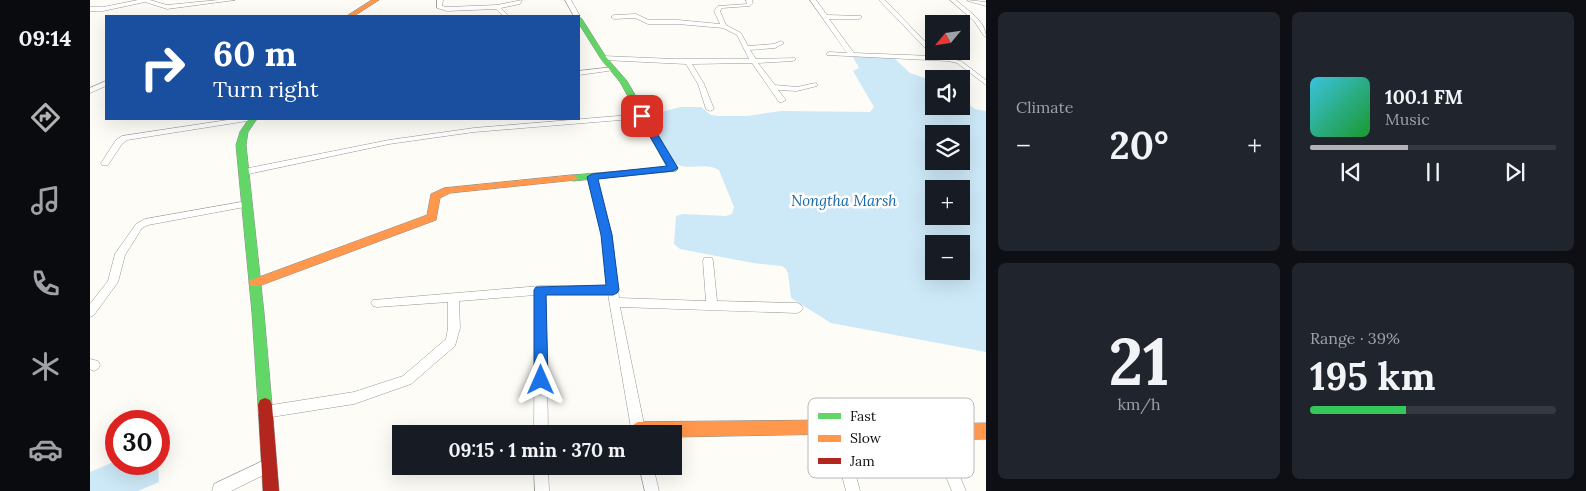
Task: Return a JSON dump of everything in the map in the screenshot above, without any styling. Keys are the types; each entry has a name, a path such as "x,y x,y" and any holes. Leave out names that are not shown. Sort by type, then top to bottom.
{"street":[{"path":"90,9 101,10 145,0 165,9 197,2 232,0"},
{"path":"352,15 376,0"},
{"path":"440,0 439,7 447,8 497,7 518,3 519,0"},
{"path":"568,0 576,15"},
{"path":"724,26 717,11 720,7 748,5 750,3 749,0"},
{"path":"813,0 852,55"},
{"path":"882,0 925,45"},
{"path":"945,0 961,14 972,17"},
{"path":"953,0 976,20 986,35"},
{"path":"970,0 986,4"},
{"path":"497,7 505,15"},
{"path":"447,8 448,15"},
{"path":"96,14 101,10"},
{"path":"614,17 636,16 648,22 678,22 724,26 739,34 754,62 782,100"},
{"path":"826,17 859,17"},
{"path":"254,282 432,217 435,196 448,190 672,169 623,81 602,58 580,21"},
{"path":"747,48 775,46 781,43"},
{"path":"829,54 925,57"},
{"path":"602,58 688,62 754,62 793,59"},
{"path":"950,60 959,62 986,83"},
{"path":"688,62 701,84 710,110"},
{"path":"580,73 613,69"},
{"path":"90,91 105,84"},
{"path":"772,87 797,89 816,85"},
{"path":"244,172 388,142 464,131 642,116"},
{"path":"105,163 119,142 125,138 241,120"},
{"path":"252,120 244,132 241,145 271,491"},
{"path":"592,177 606,235 614,302 638,425"},
{"path":"92,306 113,282 117,262 127,242 144,222 247,204"},
{"path":"708,261 712,305"},
{"path":"377,303 540,290 613,290"},
{"path":"540,290 541,425"},
{"path":"265,412 354,398 407,380 451,342 454,328 453,297"},
{"path":"614,302 798,308"},
{"path":"682,431 808,428"},
{"path":"219,489 269,465"},
{"path":"542,475 542,491"},
{"path":"648,475 652,491"},
{"path":"850,478 853,491"},
{"path":"954,478 960,491"}],"water":[{"name":"Nongtha Marsh","path":"855,56 894,58 910,73 925,78 925,115 970,115 970,105 975,109 986,111 986,352 831,323 791,298 788,273 782,266 753,263 680,249 674,244 676,216 683,214 726,216 732,214 734,207 719,170 708,166 685,167 675,163 648,115 681,107 701,107 711,115 719,116 747,116 781,111 870,112 874,107 853,71 859,68 853,57"},
{"path":"105,466 105,475 159,475 159,482 138,491 90,491 90,472"}],"traffic: fast":[{"path":"573,178 673,169 623,81 603,58 580,21"},
{"path":"252,120 244,132 241,145 265,405"}],"traffic: slow":[{"path":"352,15 376,0"},
{"path":"255,283 432,217 435,196 448,190 573,178"},
{"path":"682,429 808,427"},
{"path":"974,431 986,431"}],"traffic: jam":[{"path":"265,405 271,491"}],"route":[{"path":"541,380 540,290 613,290 606,235 592,177 673,168 642,116"}]}
